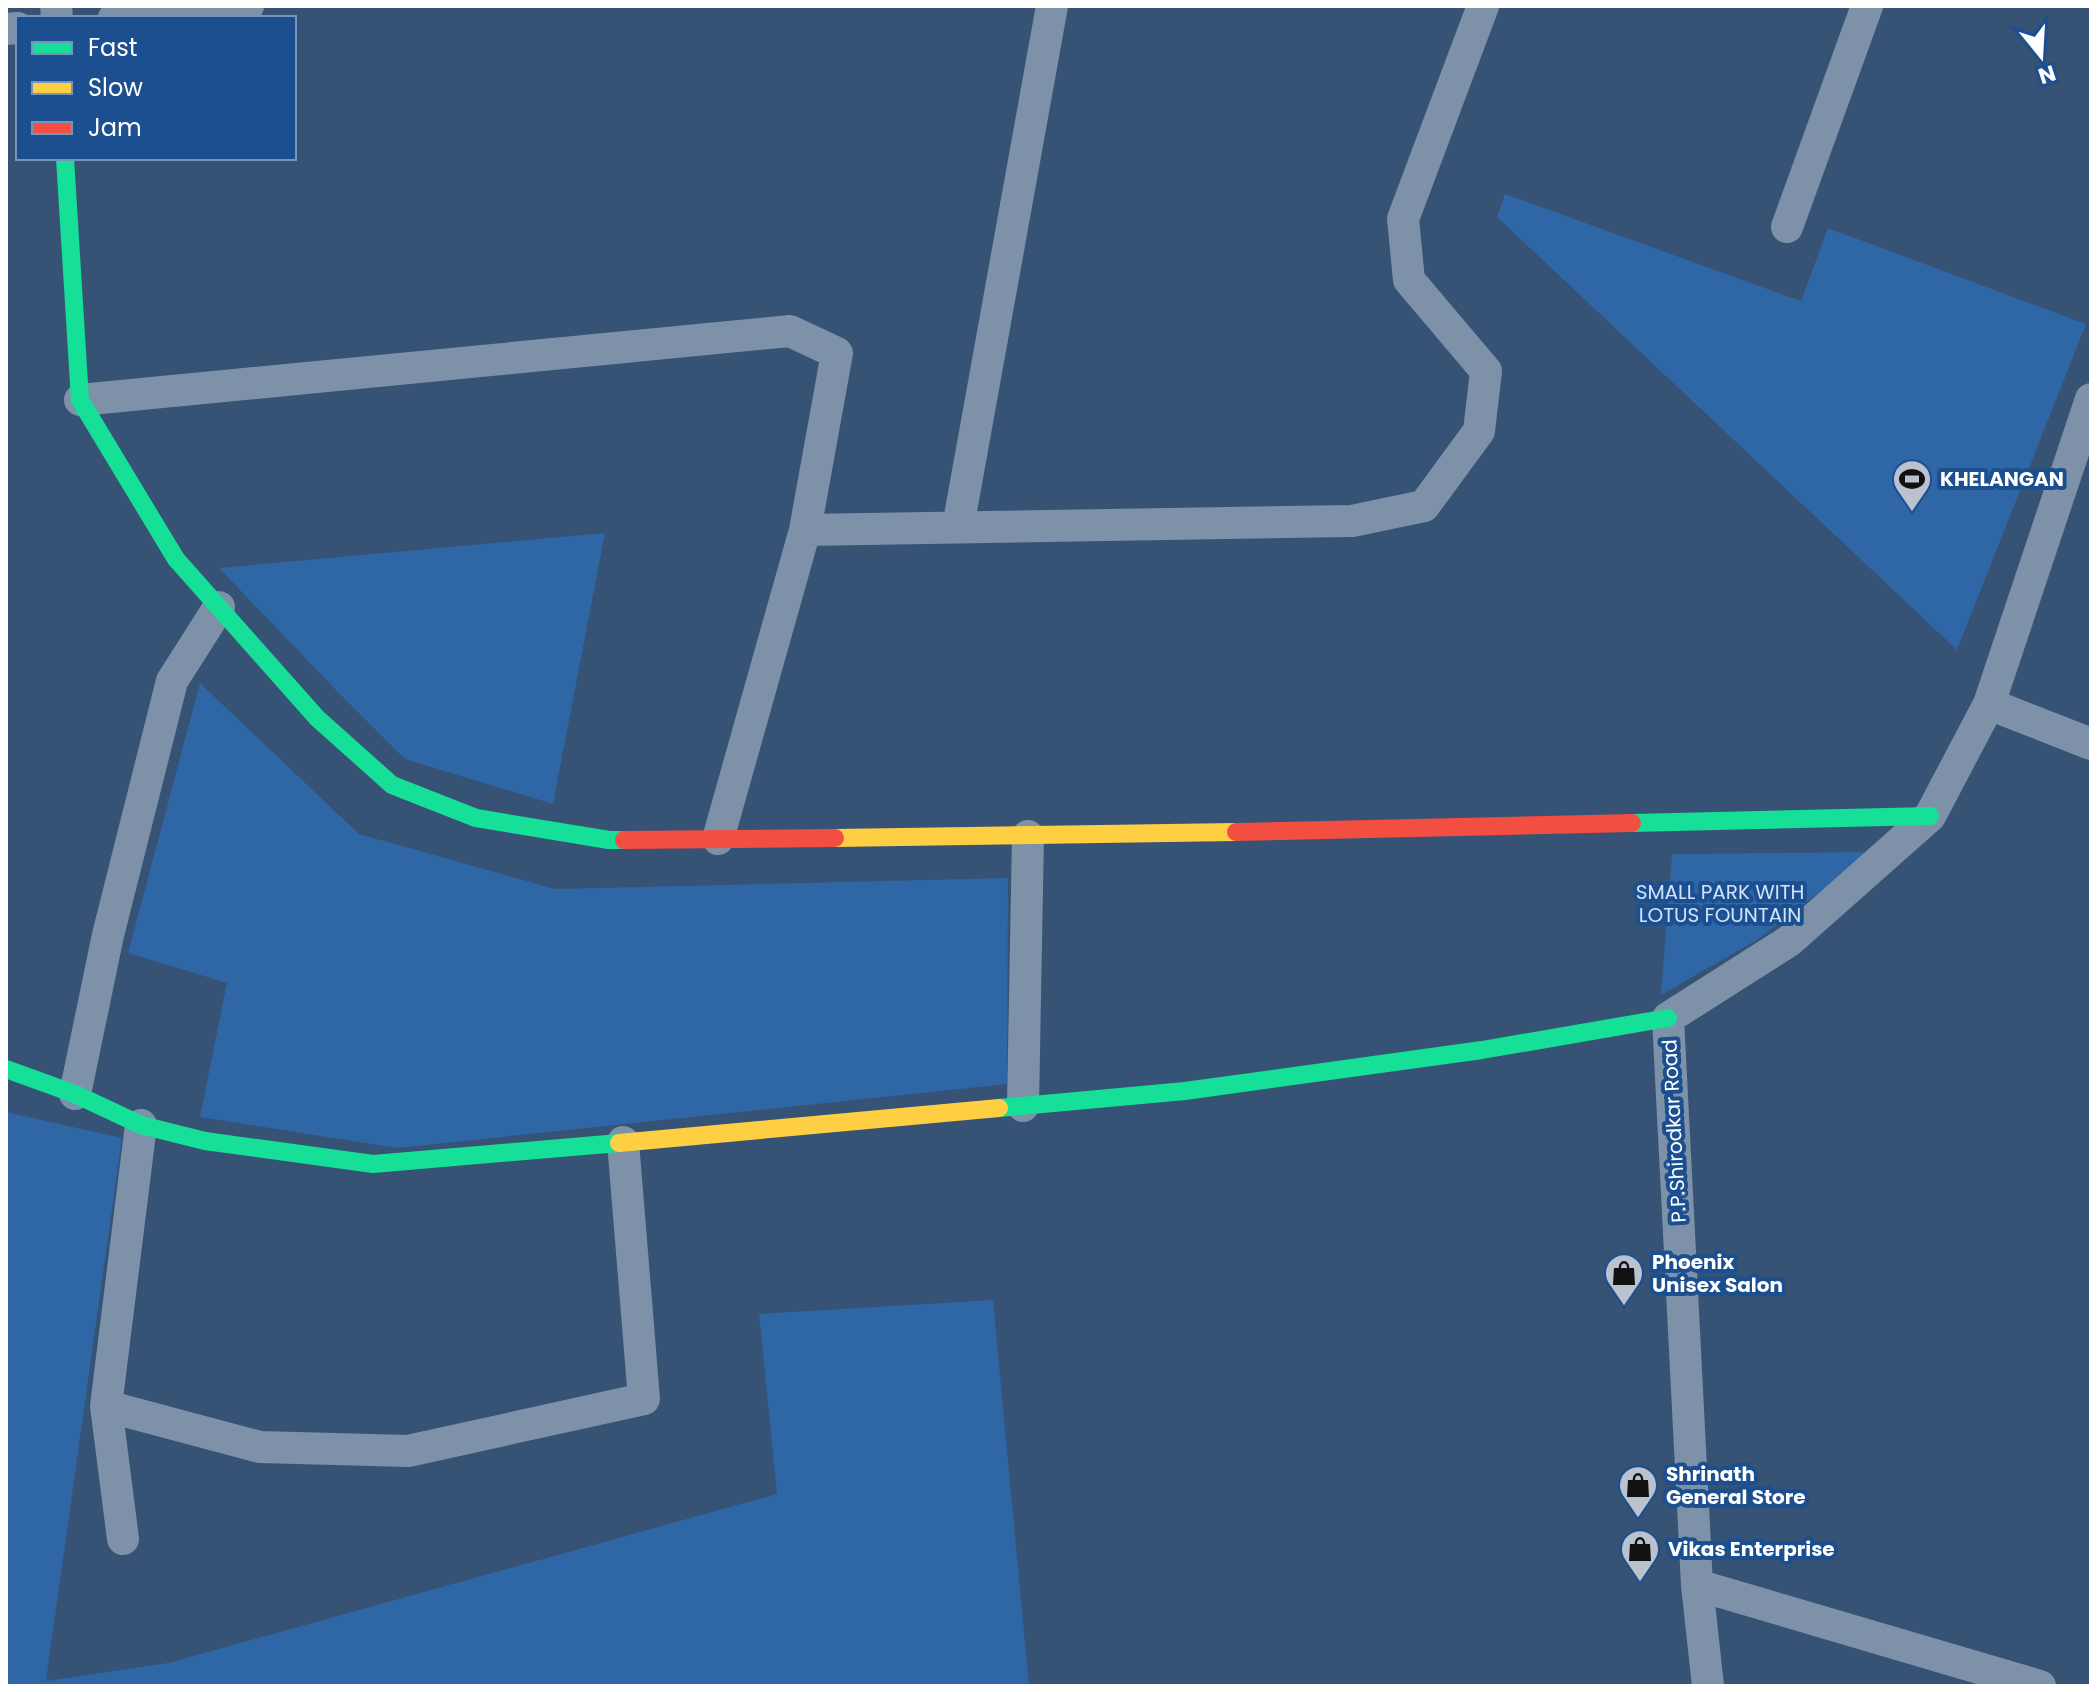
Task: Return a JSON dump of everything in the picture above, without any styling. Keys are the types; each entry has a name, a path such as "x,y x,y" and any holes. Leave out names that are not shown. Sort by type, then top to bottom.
{"street":[{"path":"136,16 248,6"},
{"path":"958,527 1052,6"},
{"path":"805,530 1352,521 1424,506 1479,431 1486,371 1409,280 1403,219 1483,6"},
{"path":"1787,227 1867,6"},
{"path":"65,160 80,400 176,559 317,718 392,785 476,818 609,840 1028,836 1930,816"},
{"path":"80,400 790,331 837,353 805,530 718,839"},
{"name":"P.P.Shirodkar Road","path":"1708,1686 1697,1585 1668,1018 1789,941 1930,816 1989,704 2091,399"},
{"path":"75,1094 108,935 172,681 219,607"},
{"path":"1989,704 2091,744"},
{"path":"1023,1106 1028,836"},
{"path":"6,1069 75,1094 141,1125 205,1141 373,1164 1185,1091 1482,1050 1668,1018"},
{"path":"123,1539 106,1406 141,1125"},
{"path":"106,1406 260,1447 408,1451 644,1399 623,1142"},
{"path":"1697,1585 2040,1686"}],"green space":[{"name":"KHELANGAN","path":"1505,194 1801,301 1828,228 2086,324 1957,650 1497,217"},
{"path":"605,533 553,804 405,759 219,568"},
{"path":"200,683 359,834 555,889 1008,878 1007,1084 397,1148 200,1117 227,983 128,953"},
{"name":"SMALL PARK WITH LOTUS FOUNTAIN","path":"1871,852 1760,938 1661,995 1672,854"},
{"path":"6,1112 122,1138 46,1681 168,1663 777,1494 759,1314 993,1300 1029,1686 6,1686"}],"traffic: fast":[{"path":"65,160 80,400 176,559 317,718 392,785 476,818 624,840"},
{"path":"1632,823 1930,816"},
{"path":"999,1108 1185,1091 1482,1050 1668,1018"},
{"path":"6,1069 75,1094 141,1125 205,1141 373,1164 619,1143"}],"traffic: slow":[{"path":"835,838 1236,832"},
{"path":"619,1143 999,1108"}],"traffic: jam":[{"path":"1236,832 1632,823"},
{"path":"624,840 835,838"}],"place":[{"name":"KHELANGAN","path":"1912,513"},
{"name":"Phoenix Unisex Salon","path":"1624,1307"},
{"name":"Shrinath General Store","path":"1638,1519"},
{"name":"Vikas Enterprise","path":"1640,1583"}]}
